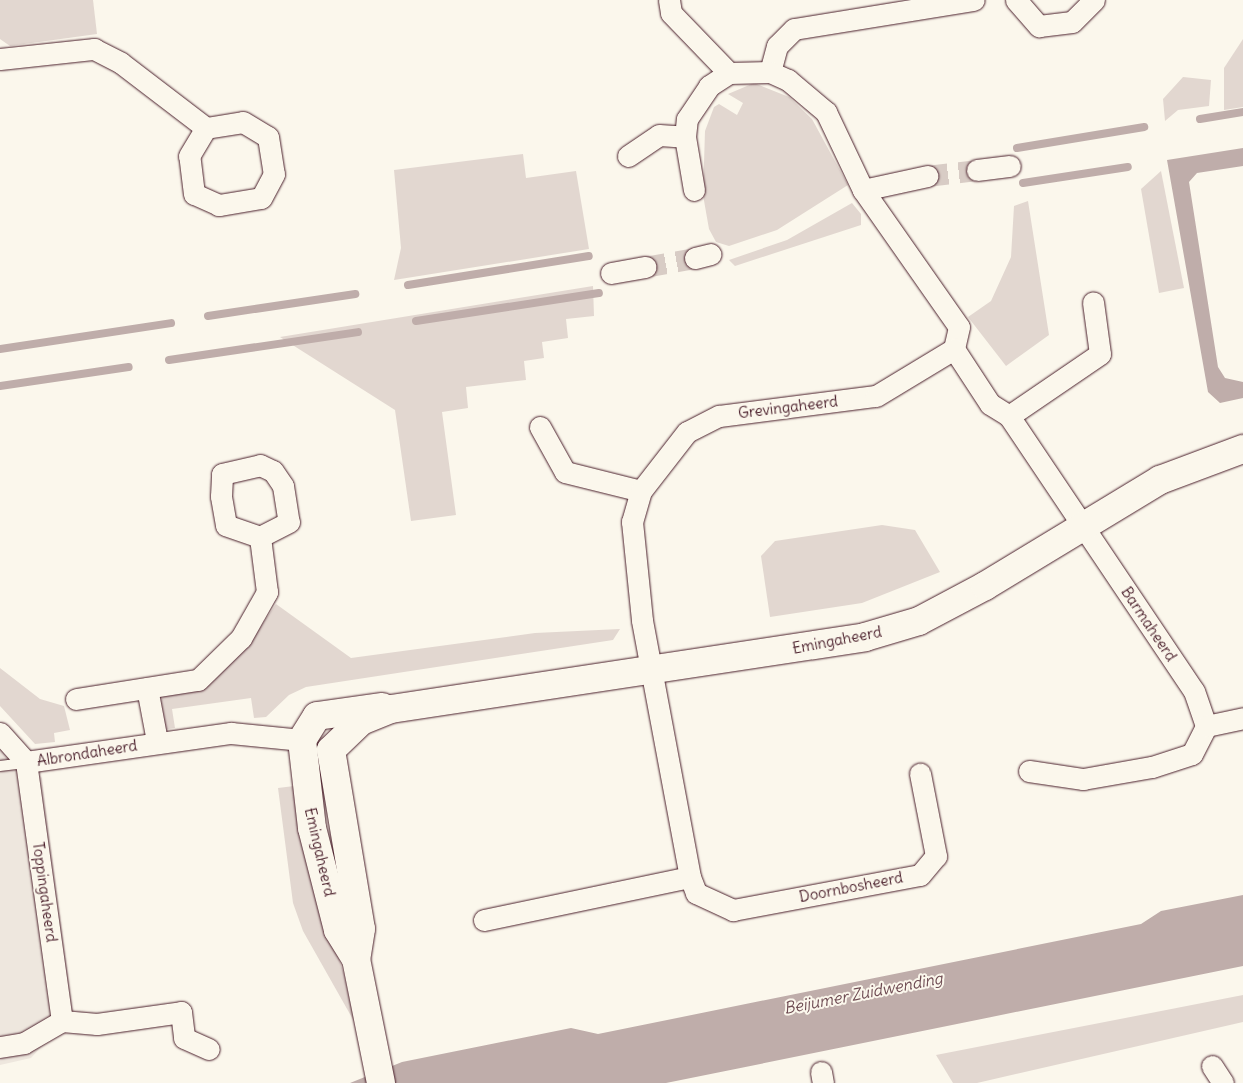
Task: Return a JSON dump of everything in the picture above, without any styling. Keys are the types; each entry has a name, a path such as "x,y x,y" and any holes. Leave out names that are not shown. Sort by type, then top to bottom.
{"street":[{"path":"669,0 671,13 729,73"},
{"path":"770,72 777,46 794,29 974,0"},
{"path":"1016,0 1040,26 1072,22 1094,0"},
{"path":"0,59 94,49 121,63 206,128 243,122 268,137 274,174 261,198 219,205 194,194 189,156 206,128"},
{"path":"694,190 685,137 688,119 709,86 729,73 770,72 788,80 826,112 864,190 958,327 954,349 990,404 1009,416 1083,528"},
{"path":"628,156 659,135 685,137"},
{"path":"977,170 1010,166"},
{"path":"864,190 927,176"},
{"path":"611,273 645,267"},
{"path":"1009,416 1100,354 1094,302"},
{"name":"Grevingaheerd","path":"652,672 632,522 641,491 687,432 719,416 876,396 954,349"},
{"path":"540,427 565,472 641,491"},
{"name":"Emingaheerd","path":"356,959 361,928 331,750 361,721 391,709 652,672 865,637 918,621 1083,528 1160,480 1243,449"},
{"name":"Barmaheerd","path":"1083,528 1194,691 1206,726"},
{"path":"76,698 198,680 241,638 267,592 260,537"},
{"name":"Doornbosheerd","path":"652,672 690,877 696,893 733,910 920,874 936,856 920,774"},
{"name":"Albrondaheerd","path":"147,688 157,741"},
{"name":"Emingaheerd","path":"381,1083 356,959 338,930 312,828 302,740 317,716 370,705 391,709"},
{"path":"1029,770 1083,779 1152,767 1192,754 1206,726 1243,718"},
{"name":"Albrondaheerd","path":"0,733 26,762 157,741 231,733 302,740"},
{"path":"302,740 331,750"},
{"name":"Toppingaheerd","path":"26,762 62,1021"},
{"path":"484,920 690,877"},
{"path":"0,1047 24,1043 62,1021 96,1024 181,1012 184,1038 209,1049"}],"lane":[{"path":"0,766 26,762"}],"shaded area":[{"path":"0,0 93,0 97,34 10,46 0,39"},
{"path":"1243,39 1243,107 1224,110 1224,68"},
{"path":"1183,77 1211,80 1209,106 1178,110 1165,121 1163,99"},
{"path":"754,83 789,97 812,119 848,185 777,230 729,246 716,242 709,229 703,195 705,131 714,107 719,104 737,115 743,103 728,94"},
{"path":"523,154 526,178 576,171 589,249 394,280 401,248 394,170"},
{"path":"1161,171 1184,288 1159,293 1141,189"},
{"path":"1028,201 1049,335 1006,366 968,317 991,301 1011,257 1014,206"},
{"path":"852,203 861,214 861,225 735,266 729,260 787,240"},
{"path":"593,286 594,316 566,319 568,338 542,342 544,358 524,361 526,380 466,387 468,408 442,412 456,515 411,521 395,410 280,337"},
{"path":"882,525 915,530 940,572 862,603 770,617 761,556 775,541"},
{"path":"276,604 351,658 535,633 620,629 613,640 306,687 289,695 266,717 254,718 251,698 172,709 175,728 162,730 158,703 167,692 249,644"},
{"path":"0,668 40,699 64,706 70,730 54,733 55,742 35,744 0,706"},
{"path":"0,729 42,778 73,1012 31,1058 0,1065"},
{"path":"294,786 313,883 344,974 355,1023 303,931 293,903 278,788"},
{"path":"1243,995 1243,1022 977,1083 953,1083 936,1055"}],"water":[{"path":"1243,148 1243,166 1197,173 1189,182 1218,367 1225,378 1243,382 1243,398 1220,403 1208,392 1167,160"},
{"name":"Beijumer Zuidwending","path":"1243,895 1243,966 666,1083 350,1083 402,1062 571,1028 598,1034 1141,924 1161,911"}],"waterway":[{"path":"1200,119 1243,112"},
{"path":"1017,148 1144,127"},
{"path":"1023,183 1128,167"},
{"path":"408,285 589,256"},
{"path":"416,321 599,293"},
{"path":"208,316 355,294"},
{"path":"0,349 171,323"},
{"path":"169,360 358,332"},
{"path":"0,386 129,367"}],"tunnel":[{"path":"927,176 977,170"},
{"path":"645,267 695,258"}]}
